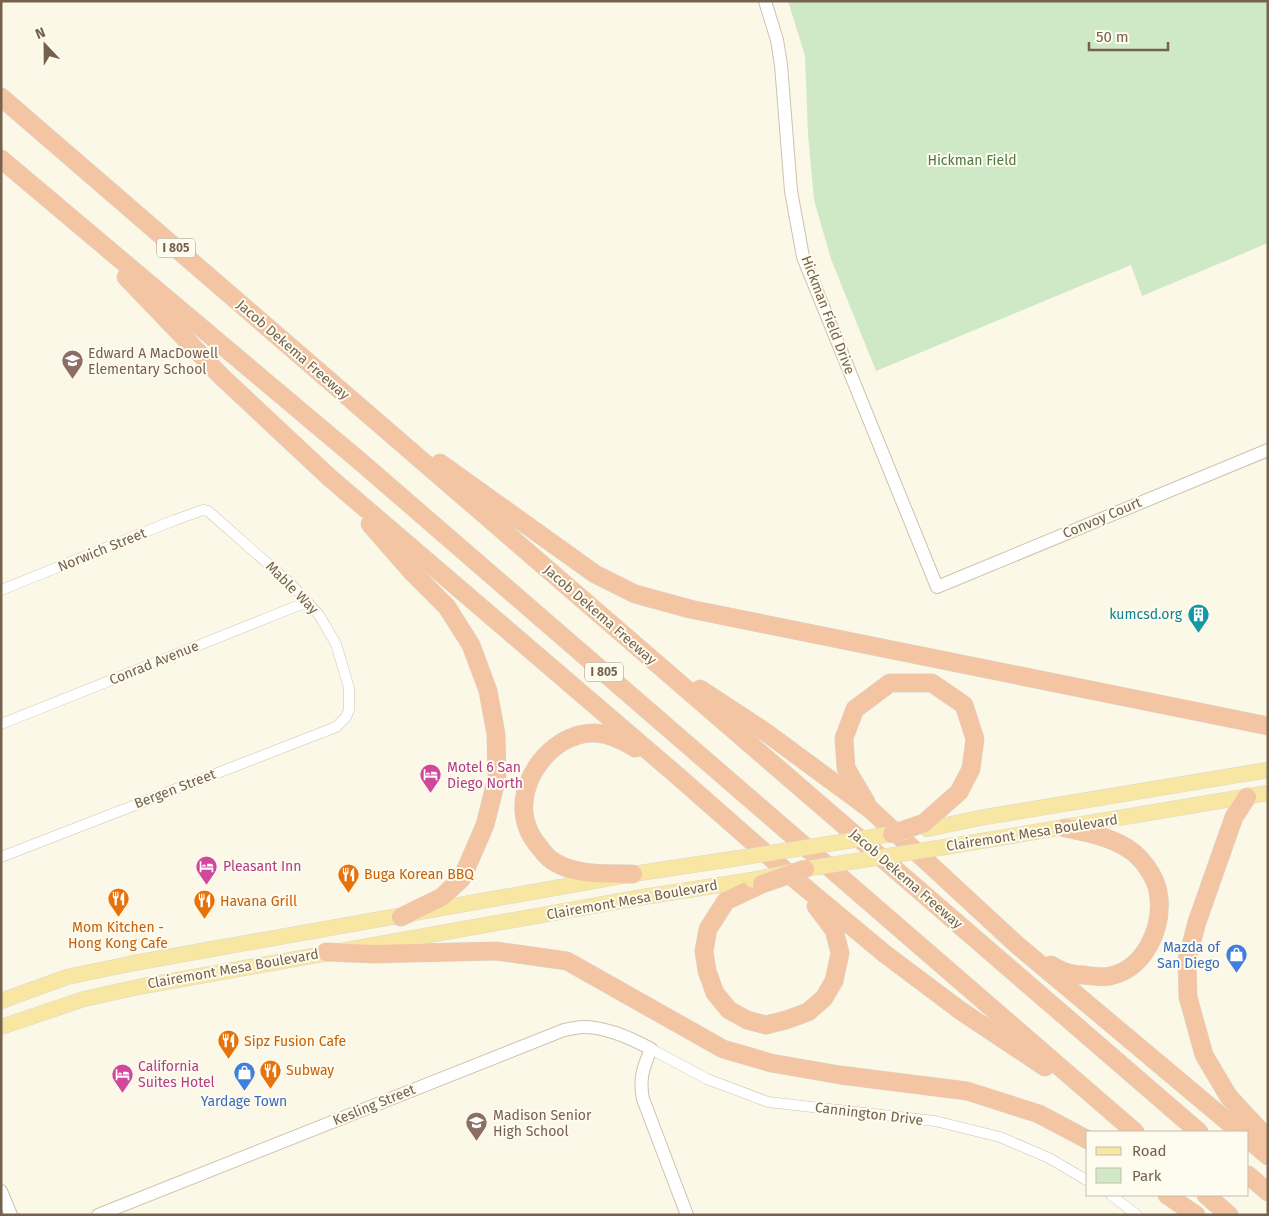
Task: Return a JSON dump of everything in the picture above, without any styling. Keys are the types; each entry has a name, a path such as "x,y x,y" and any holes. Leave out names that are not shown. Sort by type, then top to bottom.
{"highway":[{"name":"Jacob Dekema Freeway","path":"1,97 1198,1131"},
{"name":"I 805","path":"1,159 362,463 1134,1131"},
{"path":"69,217 222,377 330,478 680,778 800,874 885,954 961,1011 1109,1110"},
{"path":"350,399 595,574 635,594 710,613 1268,726"},
{"path":"330,478 412,572 447,607 471,646 488,691 496,734 497,777 485,825 462,878 442,897 401,917"},
{"path":"644,653 764,731 870,809 1016,944 1239,1131"},
{"path":"870,809 846,768 844,738 855,709 890,683 932,683 964,705 975,739 971,769 959,792 926,826 892,834"},
{"path":"633,874 579,872 556,864 544,854 534,841 526,824 525,796 530,779 548,753 561,742 579,735 597,733 634,747 680,778"},
{"path":"1247,797 1234,817 1197,922 1187,960 1188,997 1204,1055 1229,1097 1268,1139"},
{"path":"1016,944 1065,973 1110,976 1124,970 1137,961 1149,946 1155,933 1159,915 1159,897 1148,870 1142,861 1118,843 1098,835 1065,828"},
{"path":"800,874 834,930 840,953 834,981 824,998 808,1012 766,1025 747,1020 729,1010 715,993 707,971 704,951 708,929 726,901 757,882 800,874"},
{"path":"326,952 374,954 496,951 567,961 722,1049 771,1063 840,1075 967,1092 1039,1114 1086,1139"},
{"path":"1249,1140 1268,1156"},
{"path":"1249,1176 1268,1192"},
{"path":"1168,1196 1196,1215"},
{"path":"1207,1196 1229,1215"}],"main road":[{"name":"Clairemont Mesa Boulevard","path":"926,826 1268,770"},
{"name":"Clairemont Mesa Boulevard","path":"800,874 945,847 1268,793"},
{"name":"Clairemont Mesa Boulevard","path":"1,1001 68,978 103,969 633,874 892,834"},
{"name":"Clairemont Mesa Boulevard","path":"1,1027 84,999 138,987 637,898 757,882"}],"street":[{"name":"Hickman Field Drive","path":"765,1 781,65 791,191 803,257 936,587"},
{"name":"Convoy Court","path":"936,587 1268,450"},
{"name":"Norwich Street","path":"1,590 203,510"},
{"name":"Mable Way","path":"203,510 208,511 291,584 319,614 336,644 349,688 350,710 346,718"},
{"name":"Conrad Avenue","path":"1,724 307,602"},
{"name":"Bergen Street","path":"1,857 336,727 346,718"},
{"name":"Kesling Street","path":"98,1215 564,1030 583,1027 605,1030 632,1039 651,1050"},
{"name":"Cannington Drive","path":"651,1050 706,1079 768,1102 944,1123 1000,1137 1049,1158 1086,1180"},
{"path":"651,1050 642,1070 641,1088 643,1099 687,1215"},
{"path":"1,1191 11,1215"},
{"path":"1112,1196 1137,1215"}],"green space":[{"name":"Hickman Field","path":"788,1 1268,1 1268,243 1142,296 1131,265 876,371 831,259 814,200 808,135 805,56"}],"place":[{"name":"Edward A MacDowell Elementary School","path":"72,380"},
{"name":"kumcsd.org","path":"1198,633"},
{"name":"Motel 6 San Diego North","path":"431,794"},
{"name":"Pleasant Inn","path":"207,885"},
{"name":"Buga Korean BBQ","path":"348,893"},
{"name":"Mom Kitchen - Hong Kong Cafe","path":"118,918"},
{"name":"Havana Grill","path":"204,920"},
{"name":"Mazda of San Diego","path":"1236,974"},
{"name":"Sipz Fusion Cafe","path":"228,1060"},
{"name":"Subway","path":"270,1089"},
{"name":"Yardage Town","path":"244,1092"},
{"name":"California Suites Hotel","path":"122,1093"},
{"name":"Madison Senior High School","path":"477,1142"}]}
